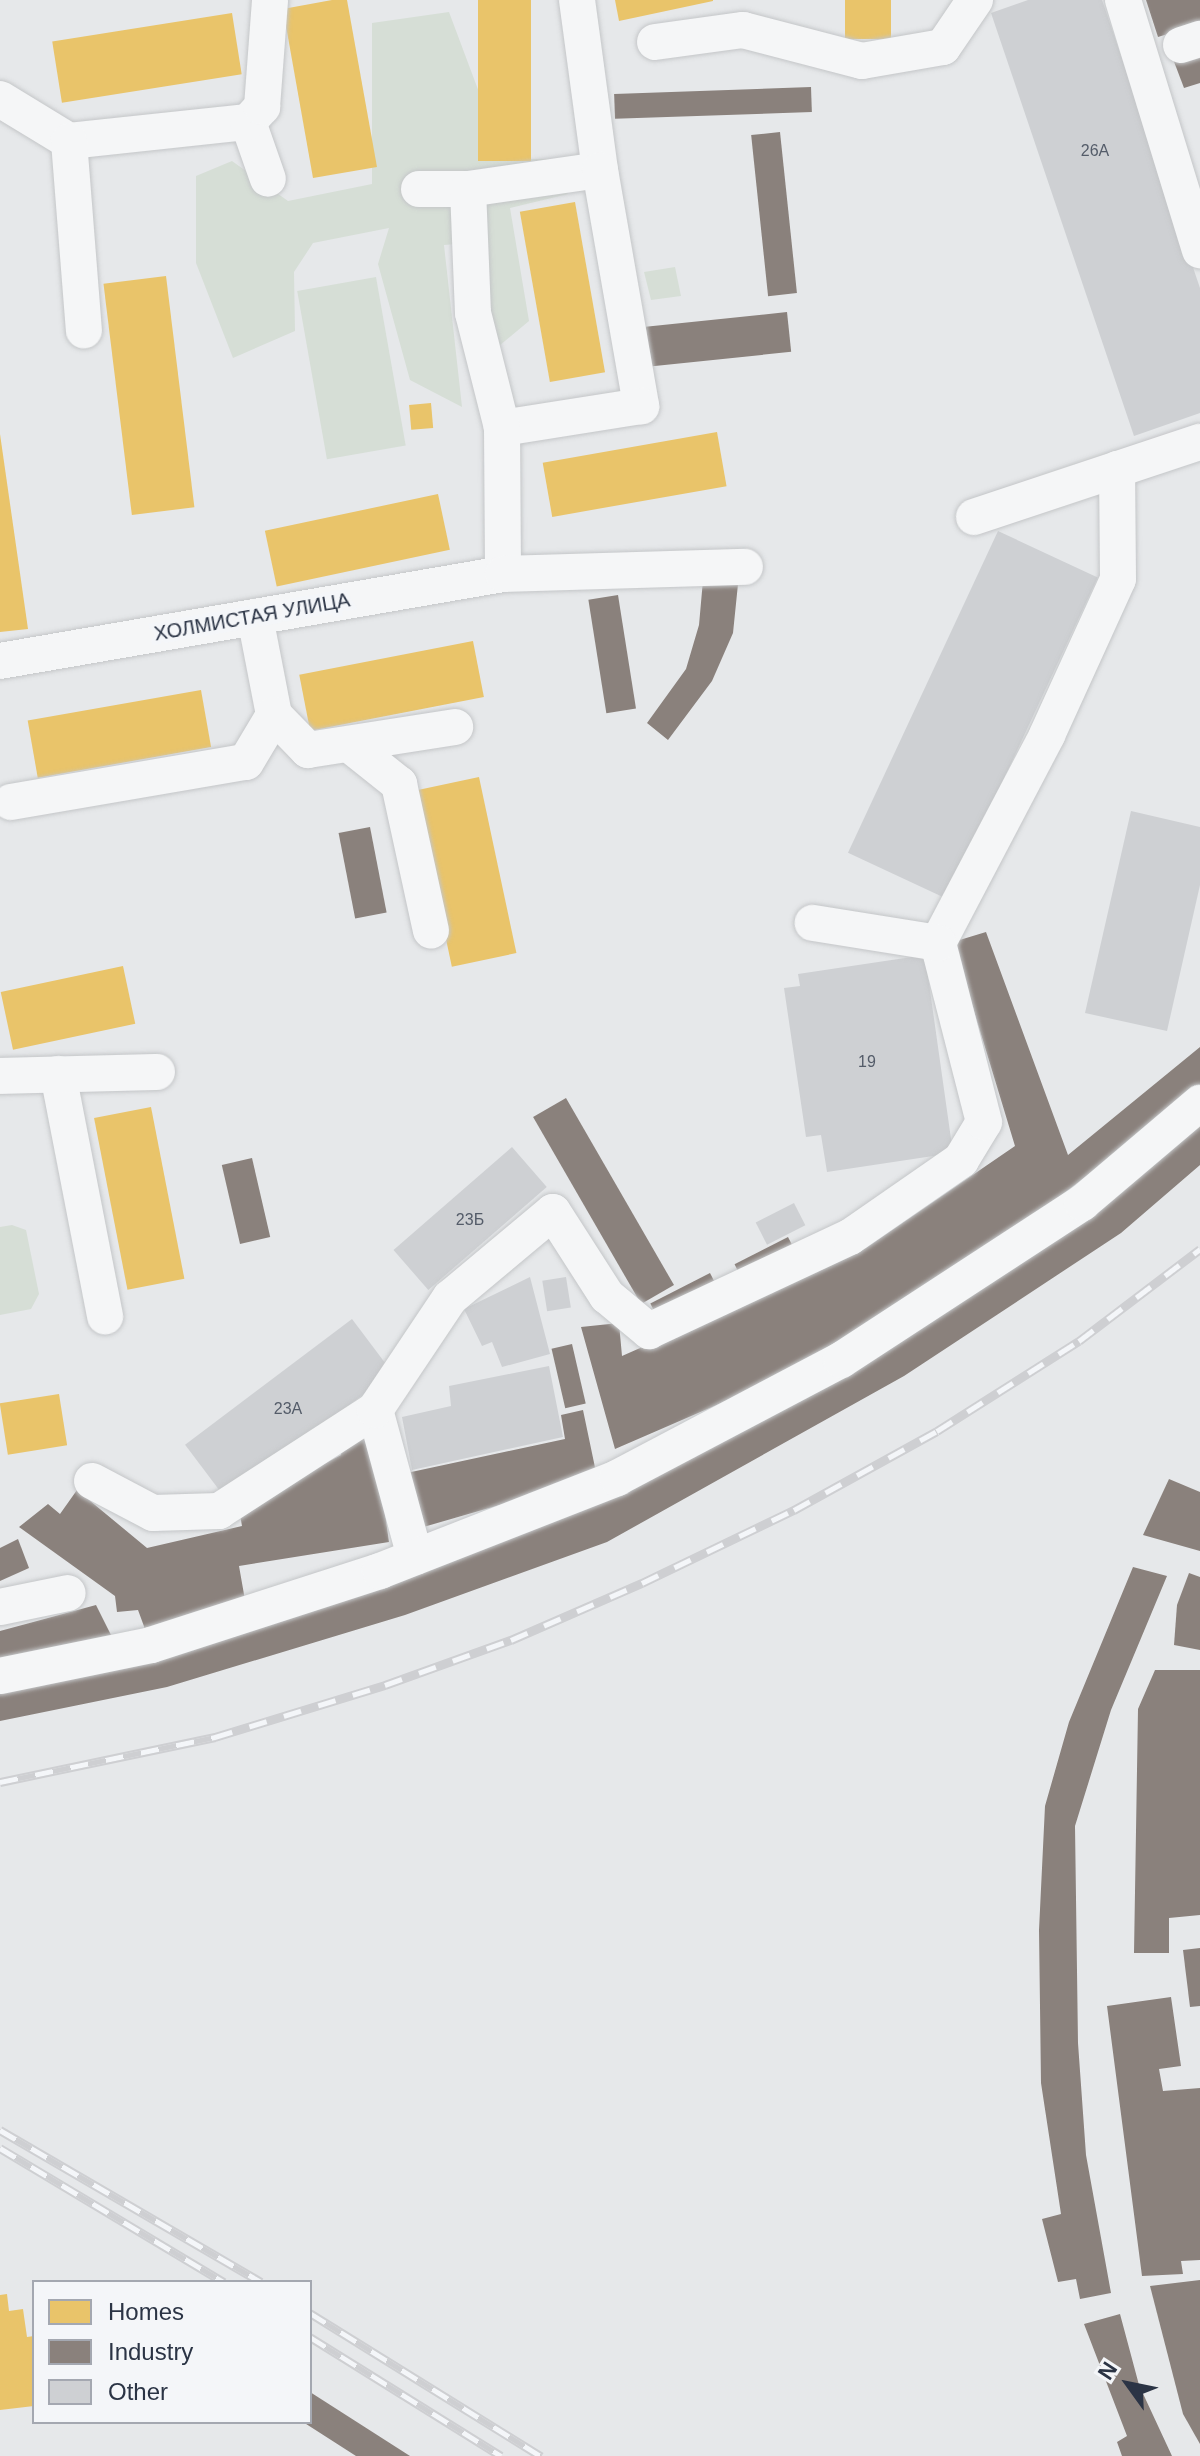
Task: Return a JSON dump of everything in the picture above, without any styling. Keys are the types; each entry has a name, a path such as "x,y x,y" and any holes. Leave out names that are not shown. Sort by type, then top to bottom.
{"street":[{"path":"0,99 69,141 248,122 262,107 270,0"},
{"path":"502,428 641,406 600,170 577,0"},
{"path":"655,42 743,30 862,61 943,47 975,0"},
{"path":"1123,0 1200,250"},
{"path":"248,122 268,179"},
{"path":"69,141 84,330"},
{"path":"419,189 468,189 600,170"},
{"path":"468,189 473,313 502,428 503,574"},
{"path":"974,517 1200,442"},
{"path":"92,1481 153,1513 219,1511 375,1410 450,1298 553,1212 607,1296 649,1331 850,1237 961,1160 984,1122 938,943 1047,735 1118,579 1117,469"},
{"name":"ХОЛМИСТАЯ УЛИЦА","path":"0,661 503,574 745,567"},
{"path":"255,617 274,715 308,750 455,727"},
{"path":"11,802 246,762 274,715"},
{"path":"350,745 399,784 431,931"},
{"path":"813,923 938,943"},
{"path":"0,1076 157,1072"},
{"path":"58,1074 105,1316"},
{"path":"0,1676 151,1645 415,1557 617,1478 841,1360 1082,1203 1200,1103"},
{"path":"375,1410 415,1557"},
{"path":"0,1607 68,1593"}],"shaded area":[{"path":"449,12 504,159 550,159 568,194 510,208 529,321 493,351 479,242 444,245 462,407 410,380 378,264 389,228 313,243 294,272 295,331 233,358 196,263 196,176 232,161 288,201 372,184 372,23"},
{"path":"675,267 681,296 651,300 644,272"},
{"path":"376,277 406,445 327,459 297,291"},
{"path":"12,1225 26,1230 39,1294 31,1309 0,1315 0,1227"}],"building: Homes":[{"path":"347,0 377,167 313,178 283,9"},
{"path":"478,0 531,0 531,161 478,161"},
{"path":"615,0 713,0 713,1 619,21"},
{"path":"845,0 891,0 891,39 845,39"},
{"path":"232,13 242,74 62,103 52,41"},
{"path":"575,202 605,372 550,382 520,212"},
{"path":"166,276 194,507 132,515 103,284"},
{"path":"431,403 433,428 411,430 409,405"},
{"path":"717,432 727,486 552,517 543,463"},
{"path":"0,434 28,629 0,632"},
{"path":"438,494 450,550 277,587 265,531"},
{"path":"473,641 484,697 310,731 299,675"},
{"path":"201,690 211,747 38,778 28,721"},
{"path":"479,777 516,953 452,967 414,791"},
{"path":"123,966 135,1024 13,1050 1,992"},
{"path":"151,1107 184,1279 127,1290 94,1118"},
{"path":"59,1394 67,1445 8,1455 0,1403"},
{"path":"7,2294 9,2311 23,2309 27,2337 32,2336 32,2406 0,2410 0,2295"}],"building: Industry":[{"path":"1146,0 1200,0 1200,24 1158,37"},
{"path":"1200,51 1200,83 1184,88 1173,59"},
{"path":"811,87 812,112 615,119 614,94"},
{"path":"780,132 797,293 768,296 751,135"},
{"path":"787,312 791,352 650,367 646,327"},
{"path":"703,580 738,584 733,633 712,681 668,740 647,723 686,669 699,625"},
{"path":"618,595 636,709 606,713 588,600"},
{"path":"370,827 387,912 355,919 339,833"},
{"path":"986,932 1068,1155 1200,1047 1200,1090 1035,1215 839,1352 615,1449 581,1327 619,1323 622,1356 866,1248 1015,1146 953,942"},
{"path":"566,1098 674,1285 641,1304 533,1117"},
{"path":"1200,1115 1200,1165 1121,1233 904,1376 607,1542 405,1615 167,1687 0,1721 0,1683 591,1502"},
{"path":"252,1158 270,1237 240,1244 222,1165"},
{"path":"788,1237 797,1255 744,1282 735,1264"},
{"path":"710,1273 719,1291 659,1321 650,1303"},
{"path":"572,1344 586,1403 565,1408 552,1349"},
{"path":"583,1410 597,1477 420,1528 402,1474 565,1439 561,1415"},
{"path":"374,1436 389,1542 239,1566 245,1600 145,1629 138,1610 117,1612 115,1596 19,1527 48,1504 60,1514 77,1490 147,1548 242,1526 239,1509 341,1455 343,1441"},
{"path":"1169,1479 1200,1492 1200,1551 1143,1535"},
{"path":"18,1539 29,1568 0,1581 0,1548"},
{"path":"1133,1567 1167,1576 1111,1710 1075,1826 1078,2043 1086,2155 1111,2293 1080,2299 1076,2279 1058,2282 1042,2219 1061,2214 1041,2083 1039,1930 1045,1806 1069,1722"},
{"path":"1189,1573 1200,1577 1200,1650 1174,1645 1177,1605"},
{"path":"96,1605 112,1637 0,1668 0,1631"},
{"path":"1155,1670 1200,1670 1200,1915 1169,1918 1169,1953 1134,1953 1138,1709"},
{"path":"1200,1948 1200,2006 1190,2007 1183,1950"},
{"path":"1171,1997 1181,2066 1159,2069 1163,2091 1200,2088 1200,2260 1181,2261 1183,2274 1142,2276 1107,2006"},
{"path":"1200,2280 1200,2444 1183,2414 1150,2286"},
{"path":"1120,2314 1139,2385 1172,2456 1122,2456 1117,2442 1127,2436 1084,2324"},
{"path":"312,2393 410,2456 356,2456 306,2424 312,2424"}],"building: Other":[{"path":"1028,0 1102,0 1200,288 1200,413 1134,436 991,13"},
{"path":"998,531 1098,577 948,899 848,853"},
{"path":"1131,811 1200,827 1200,885 1167,1031 1085,1013"},
{"path":"925,955 953,1153 827,1172 821,1135 806,1137 784,988 800,986 798,974"},
{"path":"512,1147 547,1187 428,1290 394,1250"},
{"path":"794,1203 805,1225 767,1245 756,1223"},
{"path":"530,1277 550,1354 502,1367 492,1342 482,1346 464,1309"},
{"path":"566,1277 571,1308 547,1311 542,1281"},
{"path":"352,1319 392,1373 225,1498 185,1445"},
{"path":"549,1366 563,1437 412,1470 402,1417 451,1406 449,1386"}],"railway":[{"path":"0,1782 215,1737 385,1685 511,1640 642,1583 794,1510 937,1431 1079,1341 1200,1249"},
{"path":"0,2130 258,2280"},
{"path":"0,2148 221,2280"},
{"path":"312,2314 541,2456"},
{"path":"312,2338 501,2456"}]}
